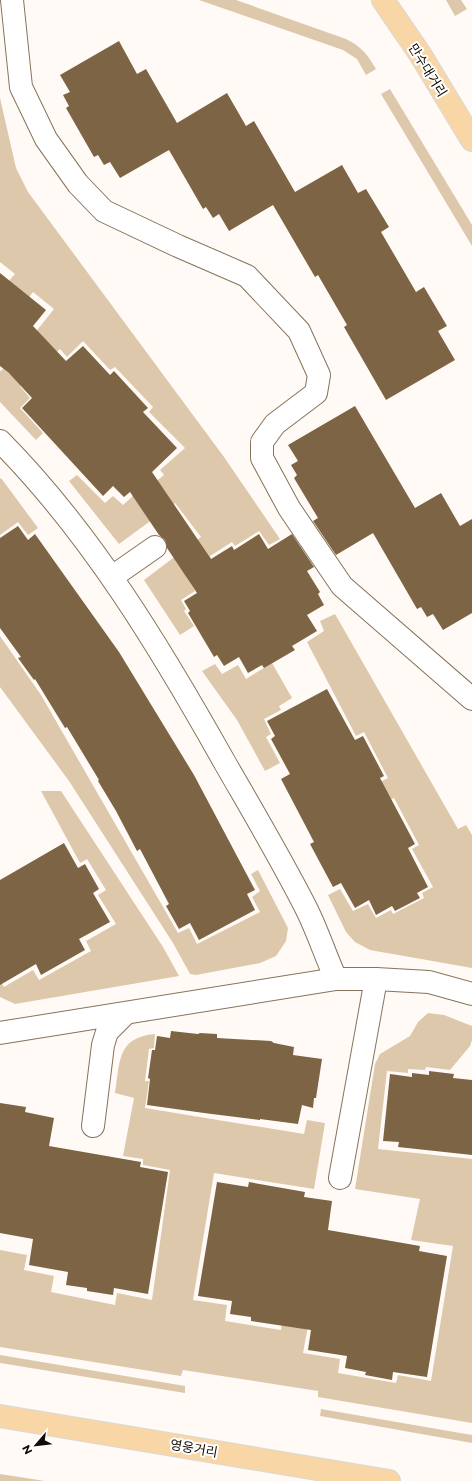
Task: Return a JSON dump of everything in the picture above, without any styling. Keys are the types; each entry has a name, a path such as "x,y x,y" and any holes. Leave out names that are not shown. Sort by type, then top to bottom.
{"main road":[{"name":"만수대거리","path":"384,0 420,54 472,140"},
{"name":"영웅거리","path":"0,1416 388,1481"}],"street":[{"path":"12,0 21,87 46,139 78,184 104,211 178,246 247,276 299,331 319,375 316,393 275,424 262,442 262,458 289,508 342,586 472,699"},
{"path":"0,441 47,491 112,577 198,714 305,906 336,979"},
{"path":"112,577 155,547"},
{"path":"0,1033 336,979 376,979 429,982 472,994"},
{"path":"340,1178 376,979"},
{"path":"93,1126 103,1045 107,1032 125,1014"}],"shaded area":[{"path":"199,0 236,0 346,39 364,51 376,69 366,75 357,59 343,50"},
{"path":"446,0 461,0 467,9 455,16"},
{"path":"390,89 472,225 472,246 381,94"},
{"path":"0,98 16,168 28,192 224,457 280,539 269,545 259,531 235,546 232,542 210,556 211,560 186,576 195,591 181,600 186,609 184,611 194,626 180,635 144,580 201,537 175,503 119,544 69,481 77,475 105,503 113,496 123,505 135,494 138,496 164,475 160,470 185,448 149,412 153,407 115,367 110,370 83,341 67,357 60,349 20,386 30,398 20,408 43,433 36,440 0,402 0,371 54,309 33,292 27,300 6,284 15,274 0,262"},
{"path":"1,478 38,528 28,535 18,522 0,535"},
{"path":"335,614 458,829 466,825 472,835 472,968 370,950 355,942 346,932 328,895 340,889 353,911 368,904 376,918 391,910 393,914 424,898 422,893 433,887 412,849 419,845 394,798 389,800 380,782 388,778 364,732 356,736 307,642 324,631 320,621"},
{"path":"0,636 41,695 178,933 189,928 197,944 260,912 252,897 260,891 251,874 258,870 288,928 286,941 276,956 260,963 196,975 190,974 173,943 69,781 0,687"},
{"path":"272,663 292,698 279,706 281,710 264,719 271,734 266,737 280,763 265,771 237,720 202,671 215,664 222,674 238,665 246,679"},
{"path":"41,791 61,791 163,947 179,976 15,1004 0,997 0,981 4,987 33,970 39,980 91,951 86,941 116,924 98,895 106,890 87,859 80,863"},
{"path":"428,1013 444,1015 472,1026 472,1040 470,1046 450,1070 426,1067 425,1070 408,1069 408,1073 387,1071 378,1149 472,1159 472,1423 318,1397 318,1391 183,1370 181,1376 0,1347 0,1250 27,1255 24,1270 54,1276 51,1292 115,1305 117,1293 152,1300 170,1170 143,1165 143,1159 123,1156 134,1098 115,1093 120,1062 127,1046 133,1040 143,1036 155,1034 154,1048 149,1049 145,1081 149,1081 145,1108 304,1134 307,1120 325,1123 314,1189 214,1173 193,1300 227,1305 225,1321 281,1330 282,1322 308,1326 303,1353 340,1359 338,1373 396,1383 398,1375 431,1381 453,1246 411,1240 420,1199 355,1189 375,1064 380,1054 410,1036 418,1022"},
{"path":"0,1355 185,1386 185,1393 0,1363"},
{"path":"321,1409 472,1435 472,1443 320,1416"},
{"path":"0,1474 45,1481 0,1481"}],"building":[{"path":"119,41 137,74 146,69 177,123 227,93 246,126 254,121 295,192 342,165 358,193 366,189 389,227 381,232 416,292 424,287 447,326 438,331 455,360 386,400 344,327 347,325 318,275 315,277 273,205 229,231 219,214 213,218 206,207 203,209 169,150 120,178 110,162 104,165 98,155 94,157 66,108 69,106 63,95 70,92 60,75"},
{"path":"0,273 46,310 33,326 66,361 83,346 110,375 114,371 148,408 143,412 177,448 152,472 211,559 232,546 234,550 259,534 268,549 292,534 314,567 307,571 320,592 318,594 324,605 307,615 317,631 292,646 295,650 264,668 262,665 248,673 239,657 224,666 217,655 214,657 188,613 190,611 184,601 197,593 167,548 165,540 159,535 130,492 124,497 113,486 103,496 22,408 32,398 8,372 0,366"},
{"path":"355,406 415,508 441,493 460,526 472,519 472,613 443,630 433,614 427,617 421,607 417,609 373,533 336,555 313,521 318,518 294,478 297,475 291,465 298,461 288,445"},
{"path":"18,526 28,540 35,534 119,652 194,775 255,890 247,894 255,910 199,940 190,923 179,929 166,906 169,904 140,849 137,851 98,781 99,780 67,727 65,728 35,679 34,680 18,658 21,657 0,628 0,538"},
{"path":"327,689 355,740 363,736 384,776 380,778 415,844 408,848 428,887 417,893 420,898 395,911 392,906 376,915 369,900 355,908 341,883 333,887 310,844 314,842 281,779 290,774 271,739 275,736 267,721"},
{"path":"64,843 78,868 85,864 99,889 93,893 110,922 79,939 85,950 41,975 36,964 0,985 0,880"},
{"path":"171,1031 198,1034 217,1034 217,1038 271,1041 294,1047 293,1055 322,1059 313,1108 302,1105 298,1124 147,1105 150,1079 148,1078 152,1050 155,1050 157,1036 170,1038"},
{"path":"429,1071 454,1074 453,1078 472,1080 472,1155 398,1147 399,1142 383,1141 390,1074 412,1077 412,1073 429,1075"},
{"path":"0,1103 26,1107 25,1112 54,1118 49,1146 141,1162 140,1167 168,1172 148,1294 114,1288 113,1295 87,1291 87,1288 66,1285 68,1272 29,1265 33,1239 0,1233"},
{"path":"217,1182 248,1187 249,1182 305,1192 304,1197 332,1201 328,1230 420,1246 419,1251 447,1256 427,1377 393,1372 392,1380 365,1375 366,1372 345,1368 347,1356 308,1350 311,1330 251,1321 251,1317 230,1314 232,1301 198,1296"}]}
